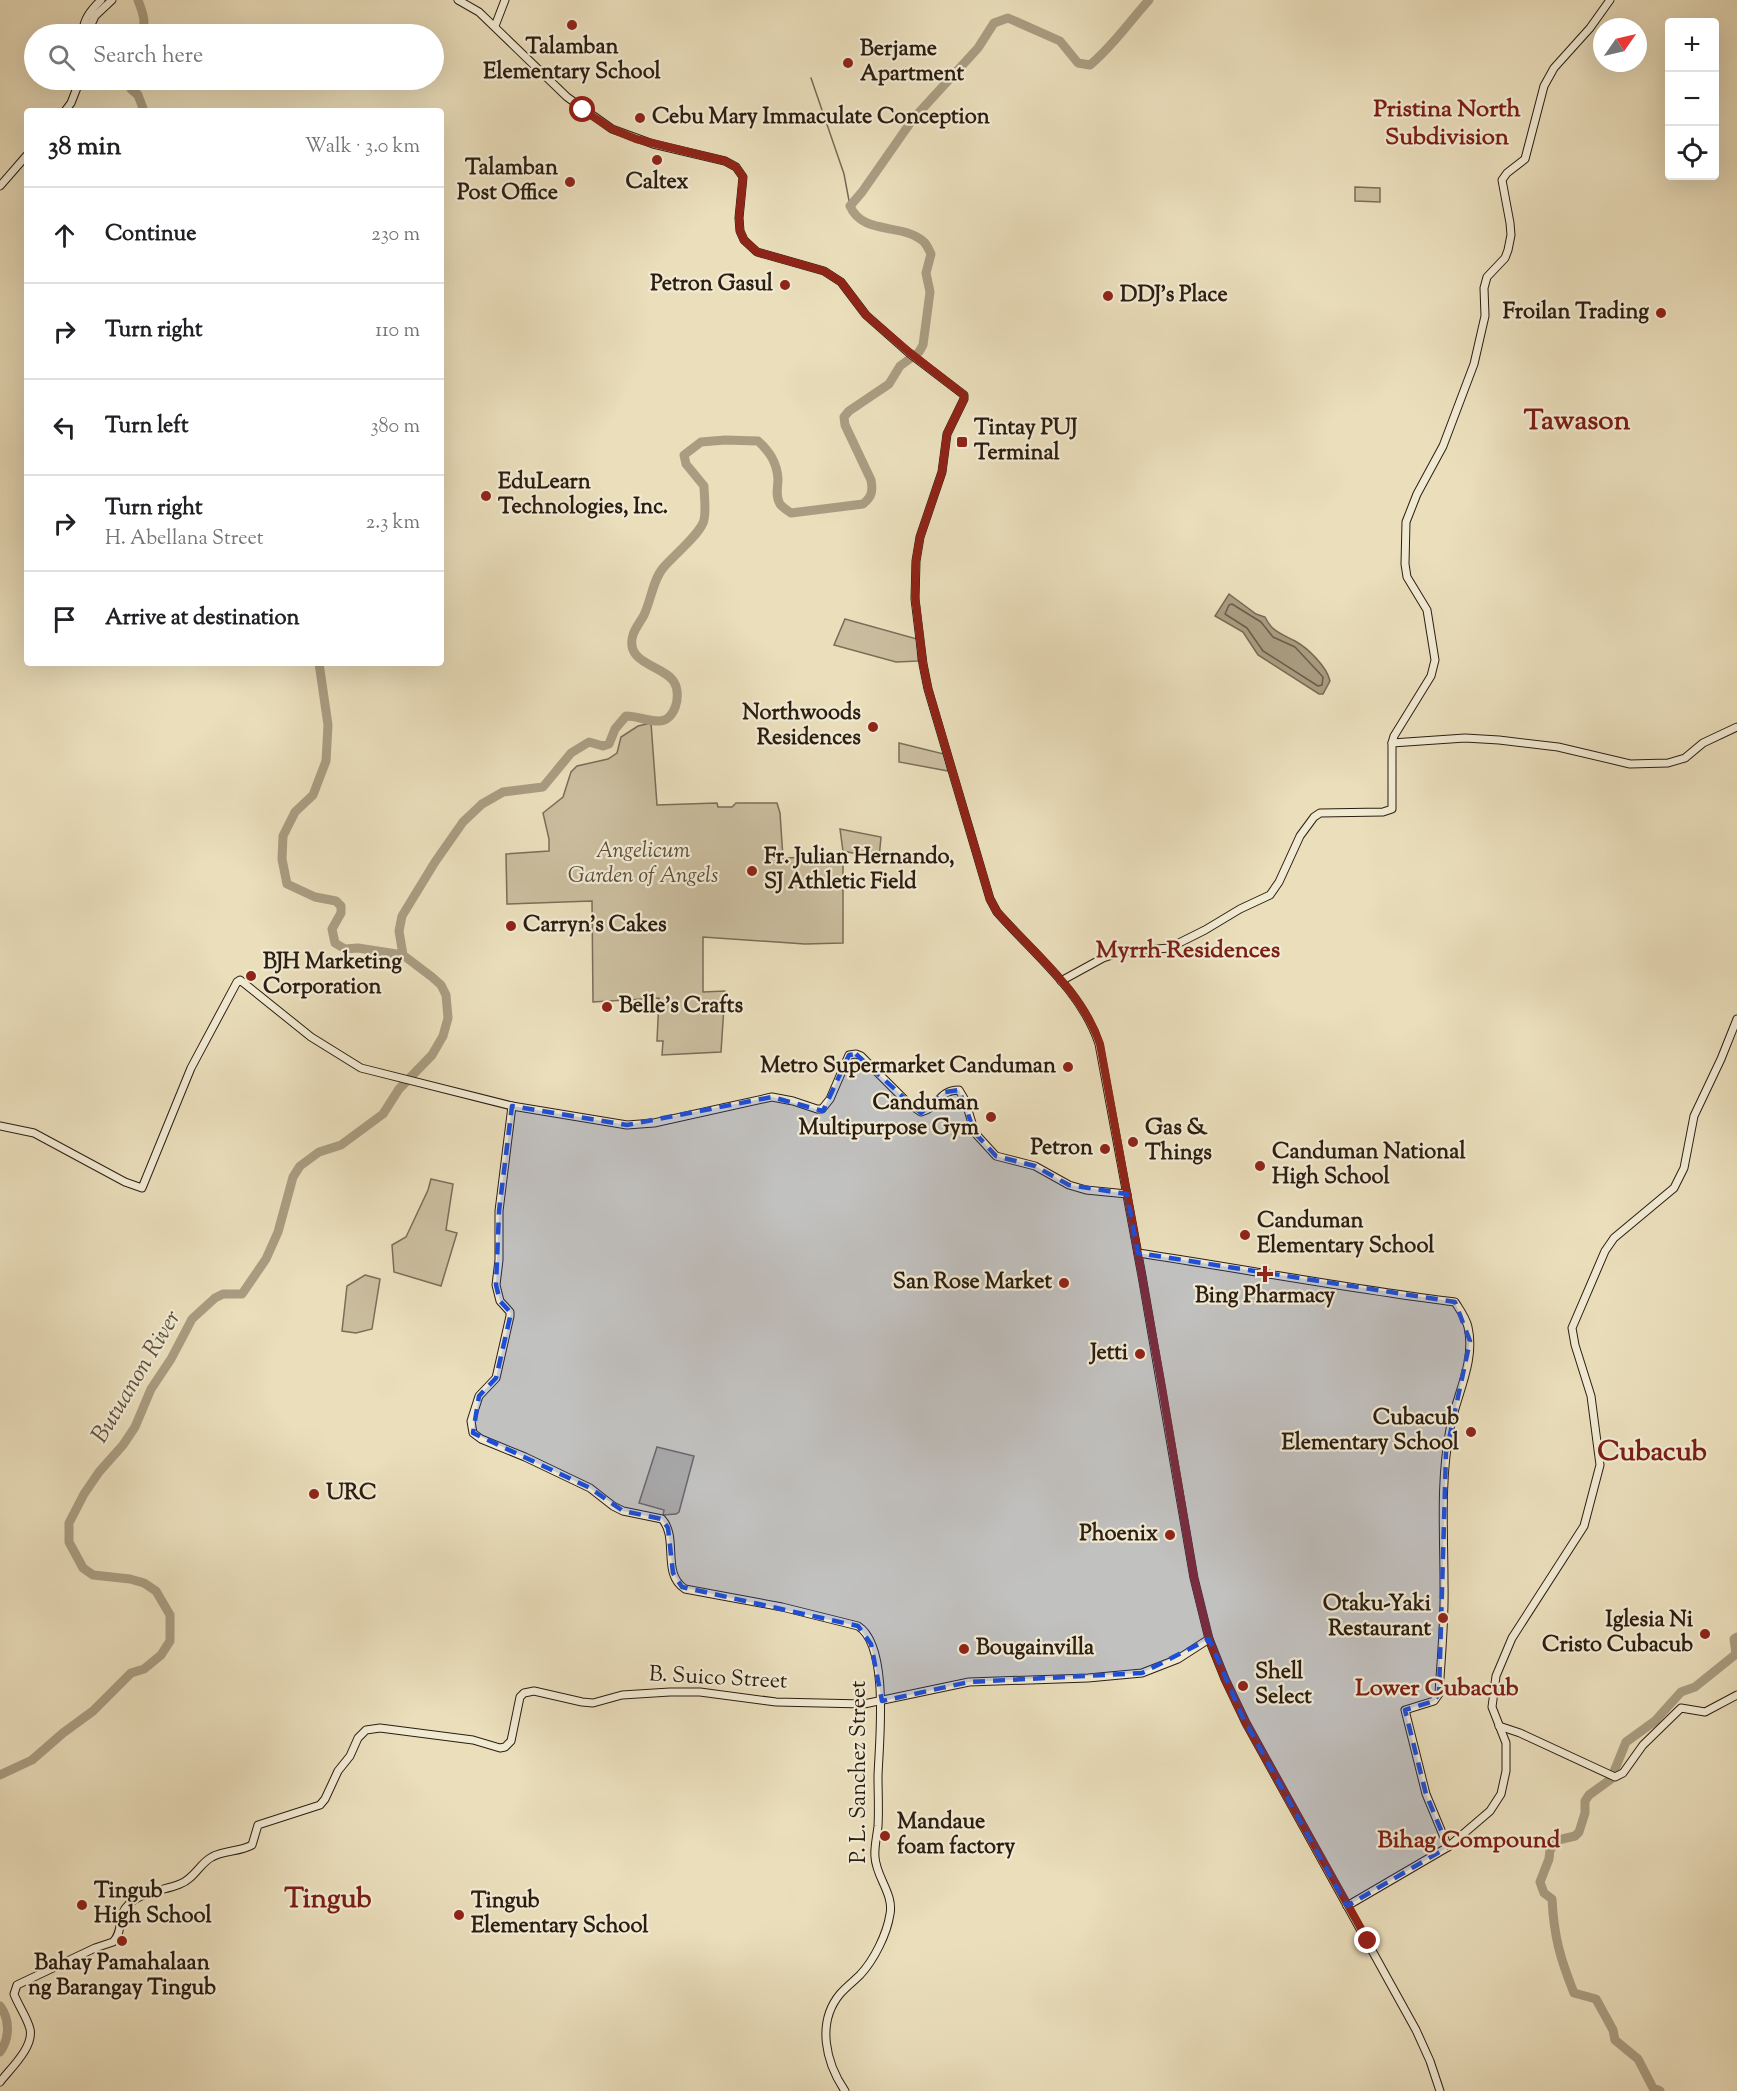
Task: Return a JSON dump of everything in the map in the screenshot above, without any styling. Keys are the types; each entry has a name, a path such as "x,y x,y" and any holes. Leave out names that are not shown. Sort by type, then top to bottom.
{"street":[{"path":"85,24 90,13 101,0"},
{"path":"91,24 94,16 112,0"},
{"path":"458,0 479,12 495,26 567,97 612,129 653,144 725,161 736,167 743,177 739,218 740,231 744,240 757,252 824,271 841,282 866,315 935,374 964,395 947,434 942,472 920,537 915,593 923,664 990,899 997,912 1061,981 1089,1019 1100,1044 1191,1559 1209,1639 1237,1706 1416,2030 1440,2091"},
{"path":"495,26 505,0"},
{"path":"1061,981 1103,958 1120,952 1169,948 1270,895 1279,882 1300,836 1314,817 1320,813 1390,811 1393,806 1391,772 1394,736 1431,676 1435,660 1427,610 1407,577 1406,522 1414,500 1443,446 1474,364 1485,316 1484,288 1487,277 1505,258 1508,250 1511,235 1510,223 1502,180 1525,159 1544,86 1554,68 1590,28 1610,0"},
{"path":"67,108 77,90"},
{"path":"0,186 24,158"},
{"path":"1392,743 1465,738 1499,740 1558,747 1630,764 1658,763 1685,758 1703,743 1737,727"},
{"path":"0,1126 34,1133 124,1182 142,1188 191,1068 240,980 311,1037 361,1068 512,1106 627,1125 654,1123 772,1097 820,1109 826,1106 830,1099 849,1056 856,1054 861,1056 908,1103 921,1112 930,1109 945,1092 959,1090 965,1100 975,1133 996,1156 1035,1166 1069,1185 1086,1190 1127,1194"},
{"path":"1347,1906 1448,1846 1490,1811 1501,1794 1506,1771 1506,1743 1492,1707 1496,1676 1512,1638 1584,1526 1600,1465 1591,1396 1572,1328 1605,1251 1614,1238 1660,1200 1680,1180 1694,1116 1737,1019"},
{"name":"P. L. Sanchez Street","path":"512,1106 499,1211 499,1260 496,1285 500,1301 510,1312 510,1316 496,1378 478,1396 471,1421 473,1433 590,1488 623,1511 662,1519 668,1528 673,1573 676,1582 685,1589 782,1607 831,1619 862,1629 868,1637 874,1655 882,1701 875,1858 877,1870 890,1901 891,1912 875,1952 864,1970 840,1994 829,2016 826,2033 827,2052 831,2066 845,2091"},
{"path":"1138,1253 1391,1294 1455,1302 1467,1321 1470,1341 1468,1365 1454,1408 1446,1453 1442,1512 1444,1603 1439,1694 1431,1702 1405,1710 1426,1794 1448,1846"},
{"name":"B. Suico Street","path":"0,2082 22,2054 30,2038 30,2028 14,1994 17,1985 95,1948 113,1942 120,1932 123,1910 130,1902 147,1893 183,1883 214,1856 252,1845 258,1825 320,1805 338,1771 350,1756 358,1738 366,1730 388,1729 473,1740 500,1748 505,1747 511,1741 520,1697 524,1693 534,1691 582,1702 593,1702 621,1695 700,1692 776,1702 864,1704 969,1682 1088,1678 1142,1673 1178,1659 1209,1639"},
{"path":"1499,1726 1520,1733 1613,1776 1623,1773 1643,1745 1681,1708 1702,1712 1737,1695"}],"highlighted area":[{"path":"856,1054 921,1113 945,1092 959,1090 975,1133 996,1156 1035,1166 1069,1185 1127,1194 1138,1253 1455,1302 1470,1341 1446,1453 1439,1694 1434,1701 1405,1710 1426,1794 1448,1847 1347,1906 1242,1716 1209,1639 1142,1673 969,1682 882,1701 871,1644 858,1626 682,1587 673,1573 668,1528 662,1519 623,1511 590,1488 473,1433 479,1396 496,1378 511,1313 500,1301 496,1285 499,1211 512,1106 627,1125 772,1097 823,1111 849,1055"}],"green space":[{"path":"1355,187 1380,188 1380,202 1355,201"},
{"path":"845,619 917,639 918,661 896,662 834,645"},
{"name":"Angelicum Garden of Angels","path":"651,723 657,805 717,803 718,807 732,807 736,803 777,803 780,813 783,858 843,856 843,943 805,944 703,937 703,992 725,991 721,1052 662,1055 663,1041 657,1041 659,998 593,1002 592,901 507,904 506,854 549,851 549,839 543,813 563,797 571,772 577,766 608,759 617,753 621,737 638,726"},
{"path":"899,743 944,754 948,771 899,762"},
{"path":"840,829 881,837 879,858 843,851"},
{"path":"431,1179 453,1184 446,1230 457,1233 441,1286 394,1272 392,1245 406,1237"},
{"path":"365,1275 380,1279 372,1329 356,1333 342,1331 347,1286"},
{"path":"657,1447 694,1456 679,1512 676,1514 663,1515 664,1510 639,1503"}],"water":[{"path":"1229,594 1256,614 1265,617 1274,629 1300,644 1316,658 1330,681 1323,694 1319,694 1258,655 1243,632 1215,616"}],"waterway":[{"path":"138,0 144,24"},
{"name":"Butuanon River","path":"0,1775 32,1760 93,1711 131,1673 144,1669 161,1655 170,1641 170,1615 156,1591 144,1583 93,1575 83,1568 69,1542 69,1523 99,1472 123,1445 135,1427 151,1389 171,1359 192,1319 215,1298 223,1294 242,1294 266,1259 278,1232 293,1177 300,1166 319,1152 341,1145 383,1114 399,1089 432,1055 443,1036 448,1018 446,995 441,985 403,955 399,931 402,916 435,862 463,822 482,804 503,792 543,787 571,753 589,742 603,746 609,744 615,729 626,716 658,721 664,720 673,713 677,700 674,682 669,676 639,658 632,645 634,632 644,615 660,573 703,523 704,486 686,464 684,455 701,442 758,441 769,454 776,468 778,501 791,513 863,504 871,494 871,480 845,425 844,417 849,411 889,384 900,366 919,352 923,345 930,292 926,273 931,254 925,243 915,236 864,221 850,206 913,119 978,48 994,23 1008,18 1060,41 1078,63 1090,65 1114,42 1149,0"},
{"path":"811,78 844,174 850,206"},
{"path":"132,90 138,95 143,108"},
{"path":"319,666 328,725 326,761 313,795 295,812 283,836 282,859 287,884 315,897 336,901 341,906 341,913 332,929 335,943 345,949 358,948 403,955"},
{"path":"1660,2091 1653,2088 1638,2059 1615,2040 1613,2030 1596,1999 1574,1993 1558,1947 1552,1899 1544,1893 1540,1882 1550,1850 1558,1840 1575,1836 1579,1832 1585,1813 1585,1801 1589,1795 1611,1779 1626,1742 1655,1721 1681,1692 1695,1687 1736,1654 1734,1639 1737,1637"},
{"name":"Butuanon River","path":"0,2006 6,2017 8,2029 6,2041 0,2052"}],"place":[{"name":"Talamban Elementary School","path":"572,25"},
{"name":"Berjame Apartment","path":"848,63"},
{"name":"Cebu Mary Immaculate Conception","path":"640,118"},
{"name":"Caltex","path":"657,160"},
{"name":"Talamban Post Office","path":"570,182"},
{"name":"Petron Gasul","path":"785,285"},
{"name":"DDJ’s Place","path":"1108,296"},
{"name":"Froilan Trading","path":"1661,313"},
{"name":"Tintay PUJ Terminal","path":"962,442"},
{"name":"EduLearn Technologies, Inc.","path":"486,496"},
{"name":"Northwoods Residences","path":"873,727"},
{"name":"Fr. Julian Hernando, SJ Athletic Field","path":"752,871"},
{"name":"Carryn's Cakes","path":"511,926"},
{"name":"BJH Marketing Corporation","path":"251,976"},
{"name":"Belle's Crafts","path":"607,1007"},
{"name":"Metro Supermarket Canduman","path":"1068,1067"},
{"name":"Canduman Multipurpose Gym","path":"991,1117"},
{"name":"Gas & Things","path":"1133,1142"},
{"name":"Petron","path":"1105,1149"},
{"name":"Canduman National High School","path":"1260,1166"},
{"name":"Canduman Elementary School","path":"1245,1235"},
{"name":"Bing Pharmacy","path":"1265,1274"},
{"name":"San Rose Market","path":"1064,1283"},
{"name":"Jetti","path":"1140,1354"},
{"name":"Cubacub Elementary School","path":"1471,1432"},
{"name":"URC","path":"314,1494"},
{"name":"Phoenix","path":"1170,1535"},
{"name":"Otaku-Yaki Restaurant","path":"1443,1618"},
{"name":"Iglesia Ni Cristo Cubacub","path":"1705,1634"},
{"name":"Bougainvilla","path":"964,1649"},
{"name":"Shell Select","path":"1243,1686"},
{"name":"Mandaue foam factory","path":"885,1836"},
{"name":"Tingub High School","path":"82,1905"},
{"name":"Tingub Elementary School","path":"459,1915"},
{"name":"Bahay Pamahalaan ng Barangay Tingub","path":"122,1941"}],"district":[{"name":"Pristina North Subdivision","path":"1447,124"},
{"name":"Tawason","path":"1577,422"},
{"name":"Myrrh Residences","path":"1188,951"},
{"name":"Cubacub","path":"1652,1453"},
{"name":"Lower Cubacub","path":"1437,1689"},
{"name":"Bihag Compound","path":"1469,1841"},
{"name":"Tingub","path":"328,1900"}],"route":[{"path":"583,110 612,129 636,139 725,161 736,167 741,171 743,177 739,218 741,236 744,240 757,252 824,271 841,282 866,315 935,374 961,390 964,395 947,434 942,472 923,525 916,561 915,596 928,688 990,899 997,912 1070,991 1089,1019 1100,1044 1194,1578 1209,1639 1246,1723 1368,1941"}]}
